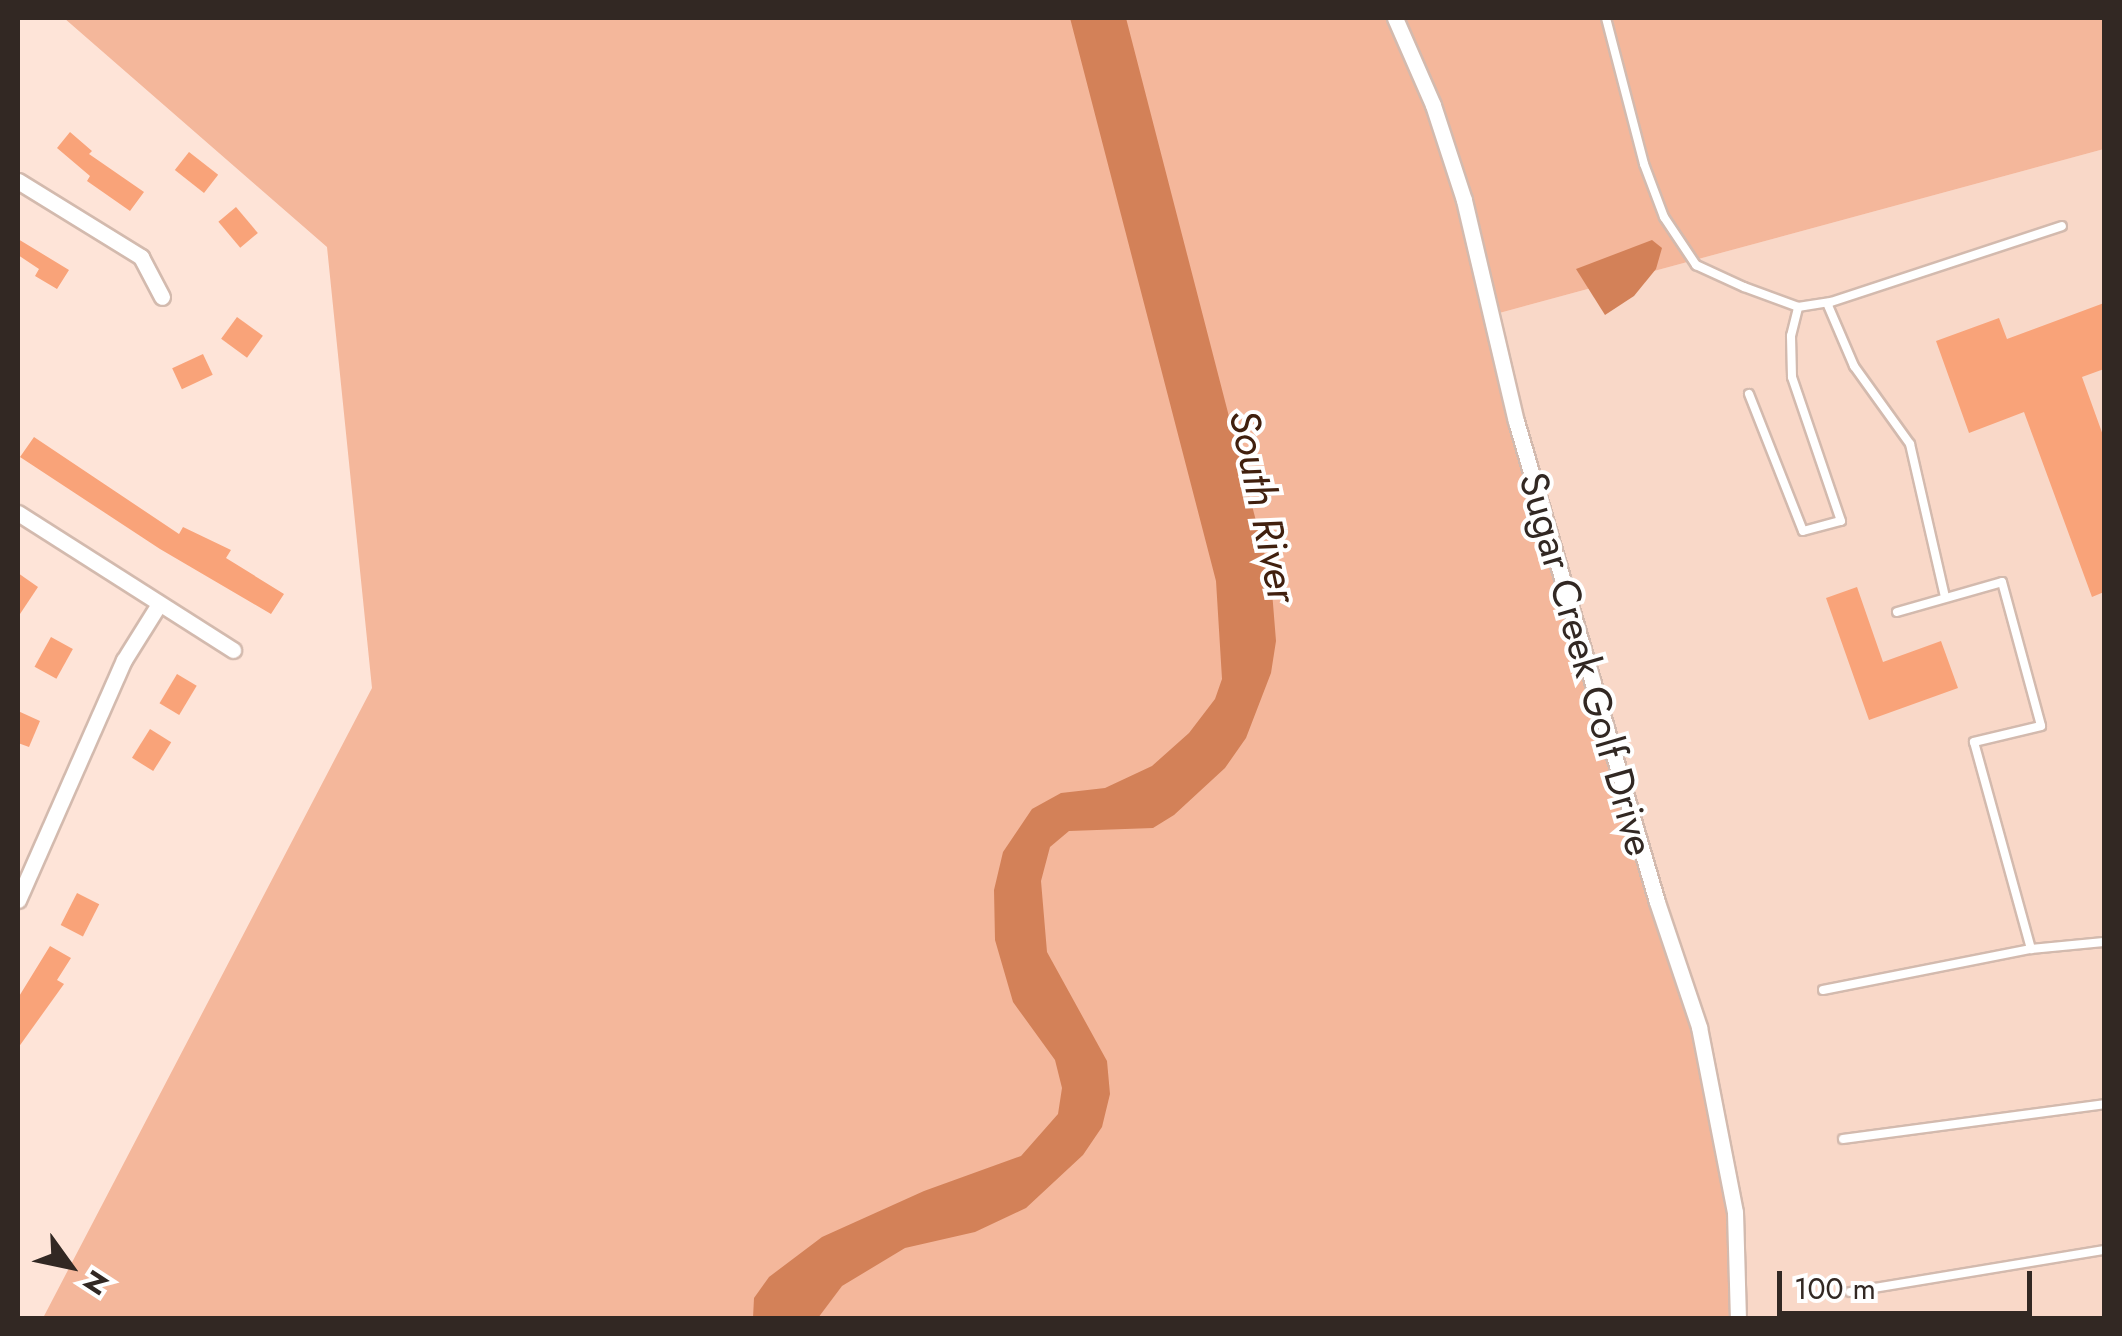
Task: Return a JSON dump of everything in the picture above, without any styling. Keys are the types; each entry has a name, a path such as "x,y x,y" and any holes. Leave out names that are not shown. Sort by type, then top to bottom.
{"street":[{"name":"Sugar Creek Golf Drive","path":"1395,18 1433,105 1464,200 1516,421 1657,902 1698,1027 1735,1212 1738,1318"},
{"path":"18,181 141,258 162,297"},
{"path":"18,512 233,650"},
{"path":"18,900 124,660 159,604"}],"lane":[{"path":"1606,18 1644,164 1664,217 1696,265 1798,308 2062,226"},
{"path":"1827,302 1854,366 1910,444 1945,597"},
{"path":"1750,394 1803,531 1842,521 1792,377 1791,336 1798,308"},
{"path":"1897,612 2002,582 2041,726 1974,742 2031,949"},
{"path":"1823,990 2031,949 2104,942"},
{"path":"1843,1138 2104,1104"},
{"path":"1850,1292 2104,1250"}],"shaded area":[{"path":"64,18 2104,18 2104,149 1492,315 1708,1062 1737,1264 1738,1318 43,1318 372,688 327,247"},
{"name":"South River","path":"1070,18 1126,18 1271,579 1276,641 1271,673 1246,738 1225,768 1174,815 1153,828 1069,831 1050,847 1041,881 1047,952 1107,1061 1110,1094 1102,1127 1083,1155 1026,1208 975,1232 905,1248 842,1286 818,1318 753,1318 754,1298 769,1277 822,1237 924,1191 1021,1156 1058,1114 1062,1088 1055,1060 1013,1002 995,940 994,890 1003,852 1032,809 1061,793 1105,788 1152,766 1189,733 1215,699 1222,679 1216,581"},
{"path":"2104,149 2104,1318 1738,1318 1492,315"},
{"path":"1652,240 1662,248 1656,269 1634,296 1605,315 1576,269"}],"building":[{"path":"70,132 92,151 89,154 144,192 130,211 87,181 90,176 57,148"},
{"path":"189,152 218,175 204,193 175,170"},
{"path":"236,207 258,233 240,248 218,222"},
{"path":"18,239 69,270 57,289 35,276 39,269 18,255"},
{"path":"2104,303 2104,369 2082,377 2104,438 2104,592 2092,597 2024,412 1969,433 1936,341 1999,318 2007,339"},
{"path":"237,317 263,336 247,358 221,339"},
{"path":"203,354 213,375 182,389 172,368"},
{"path":"34,437 179,534 183,527 231,550 226,558 284,594 271,614 160,549 20,457"},
{"path":"18,573 38,587 18,617"},
{"path":"1857,587 1883,662 1941,641 1958,688 1869,720 1826,598"},
{"path":"51,637 73,649 56,679 35,667"},
{"path":"177,674 197,686 179,715 159,703"},
{"path":"18,711 40,721 29,747 18,743"},
{"path":"150,729 171,742 153,771 132,758"},
{"path":"77,893 99,904 83,936 61,925"},
{"path":"50,946 71,958 57,980 64,984 18,1048 18,998"}]}
